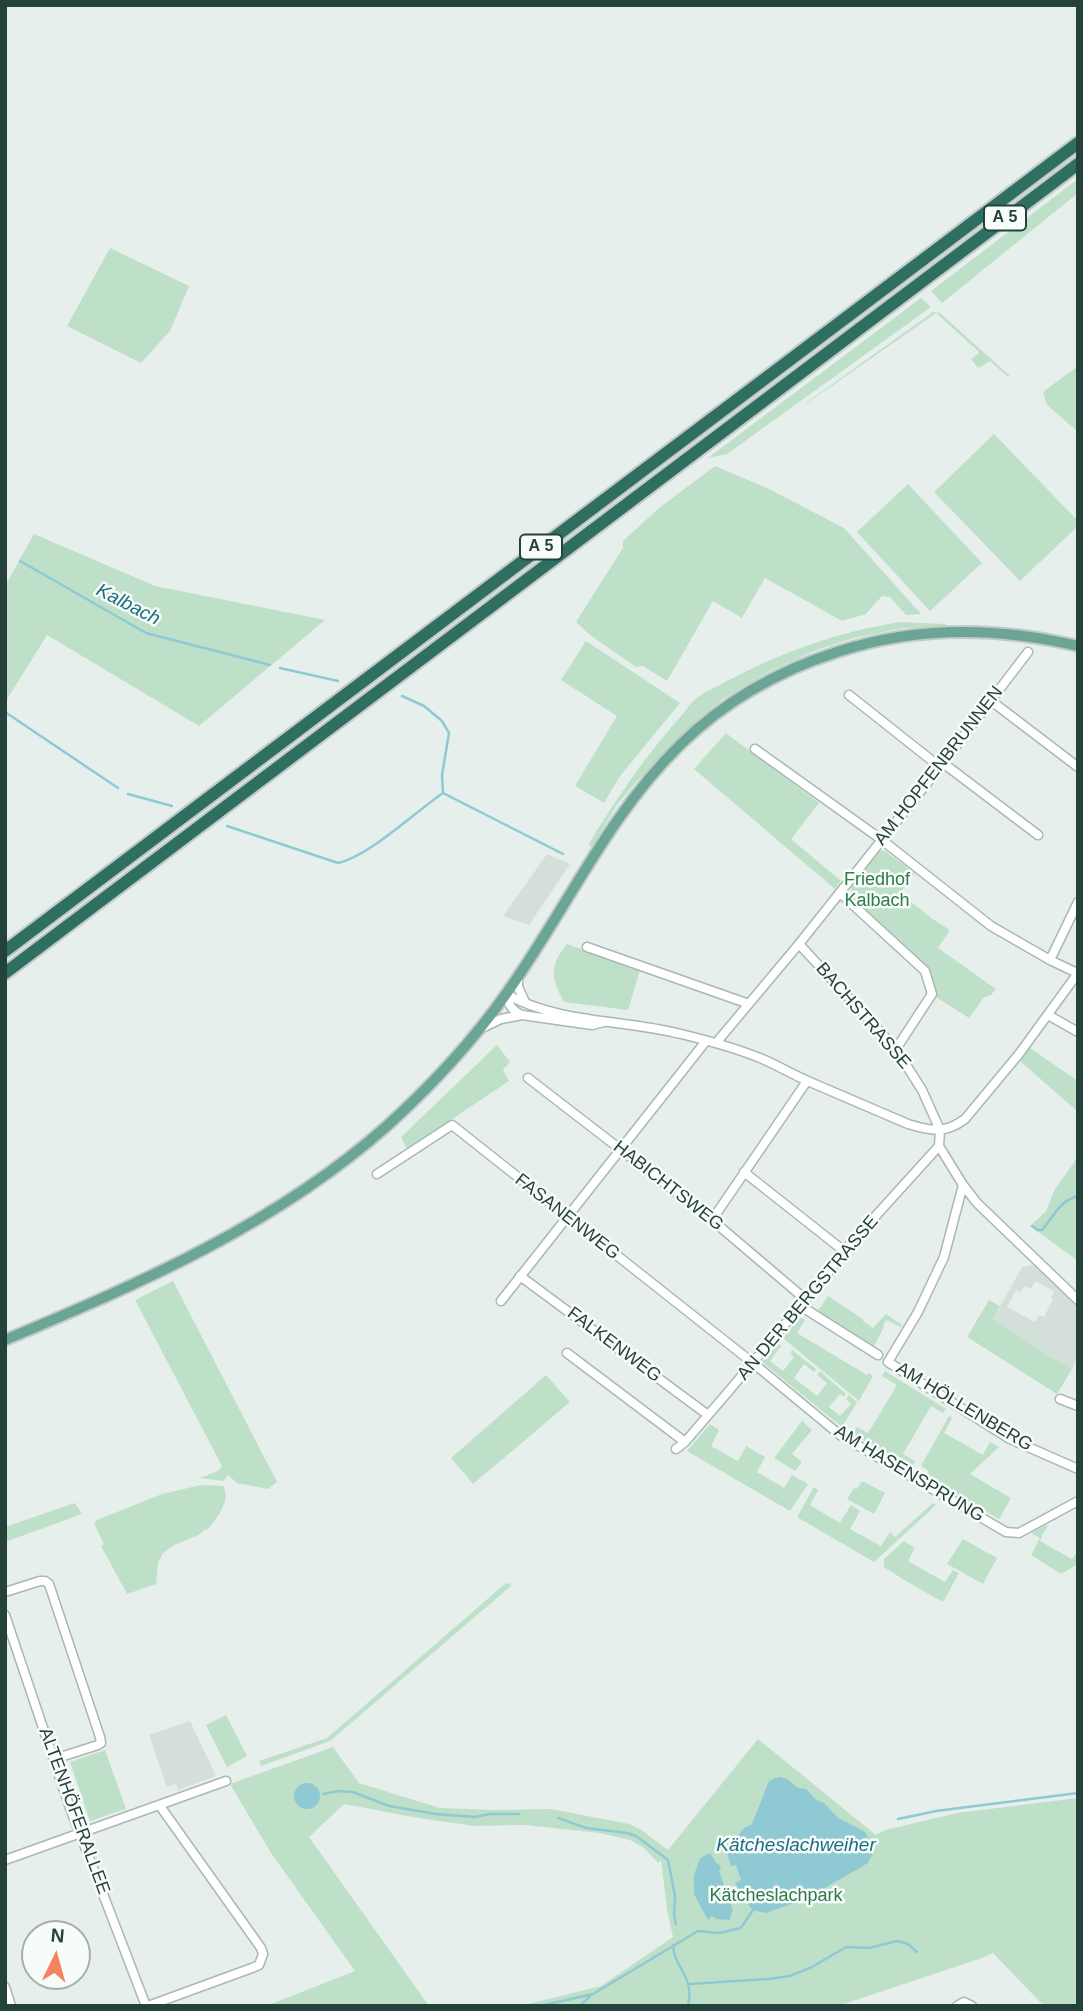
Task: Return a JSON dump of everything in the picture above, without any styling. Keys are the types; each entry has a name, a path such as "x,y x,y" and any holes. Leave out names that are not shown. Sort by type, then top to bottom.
{"highway":[{"name":"A 5","path":"5,951 1078,143"},
{"name":"A 5","path":"5,973 1078,164"}],"main road":[{"path":"5,1340 194,1255 270,1213 331,1172 389,1124 440,1074 479,1030 506,994 638,793 681,744 739,697 801,664 866,643 922,633 977,632 1032,636 1078,646"}],"street":[{"name":"AM HOPFENBRUNNEN","path":"716,1043 840,893 1028,652"},
{"path":"849,695 1038,835"},
{"path":"990,701 1078,767"},
{"path":"506,994 549,1012 664,1030 716,1043 767,1061 807,1081 926,1129 954,1127 965,1119 1019,1054 1078,973 991,926 882,840 755,749"},
{"path":"840,893 925,971 932,994 896,1049"},
{"path":"1050,960 1078,902"},
{"name":"BACHSTRASSE","path":"799,944 896,1049 922,1090 940,1130"},
{"path":"587,947 748,1004"},
{"path":"518,976 518,987 525,1002"},
{"path":"506,994 513,1011 522,1015 592,1025 604,1022"},
{"path":"479,1030 501,1019 522,1015"},
{"path":"1048,1015 1078,1032"},
{"path":"501,1301 706,1041"},
{"name":"HABICHTSWEG","path":"528,1078 712,1220 802,1302"},
{"path":"712,1220 807,1081"},
{"name":"FASANENWEG","path":"377,1174 452,1125 753,1363"},
{"path":"940,1130 939,1146 977,1203 1078,1300"},
{"name":"AN DER BERGSTRASSE","path":"676,1449 753,1363 844,1251 939,1146"},
{"path":"744,1172 844,1251"},
{"name":"AM HÖLLENBERG","path":"963,1185 940,1266 918,1312 888,1362 1010,1439 1078,1469"},
{"name":"FALKENWEG","path":"520,1276 708,1415"},
{"name":"AM HÖLLENBERG","path":"802,1302 878,1355"},
{"path":"567,1353 685,1442"},
{"name":"AM HASENSPRUNG","path":"753,1363 840,1435 1006,1532 1019,1533 1078,1501"},
{"path":"1059,1398 1078,1406"},
{"path":"5,1592 40,1581 49,1584 101,1743 54,1759"},
{"name":"ALTENHÖFERALLEE","path":"5,1615 80,1833 147,2006"},
{"path":"5,1860 226,1781"},
{"path":"147,2006 259,1965 263,1954 160,1805"},
{"path":"5,1987 11,2006"},
{"path":"957,2006 964,2002 972,2006"}],"shaded area":[{"path":"547,854 570,864 529,925 503,916"},
{"path":"1036,1264 1078,1304 1078,1357 1072,1369 993,1319 1022,1267","holes":["1035,1281 1054,1291 1044,1317 1039,1315 1035,1322 1007,1307 1016,1290 1021,1292 1024,1286 1031,1289"]},
{"path":"190,1721 216,1776 178,1790 176,1784 167,1787 149,1735"}],"green space":[{"path":"1078,179 1078,193 942,303 931,291"},
{"path":"110,248 189,286 170,331 141,363 67,326"},
{"path":"921,298 931,307 727,454 708,458"},
{"path":"933,312 940,313 1010,376 990,361 978,368 971,359 978,351 936,313 806,404 809,401"},
{"path":"1078,366 1078,432 1047,405 1043,392"},
{"path":"994,434 1078,521 1078,526 1020,581 934,492"},
{"path":"715,466 767,488 844,528 921,614 906,615 890,597 882,596 866,614 842,621 765,578 742,618 713,601 667,681 643,666 636,667 590,635 576,622 623,548 623,541 659,508"},
{"path":"908,484 982,563 930,611 857,532"},
{"path":"34,534 155,586 325,620 199,726 47,635 6,701 5,586"},
{"path":"900,622 947,626 904,628 854,638 814,651 768,672 723,699 697,720 637,781 616,806 592,847 588,845 644,762 700,695 791,652 833,637"},
{"path":"586,641 680,703 620,776 604,803 575,786 617,716 561,680"},
{"name":"Friedhof Kalbach","path":"726,733 819,803 791,839 841,881 835,889 694,769"},
{"name":"Friedhof Kalbach","path":"880,851 885,851 915,873 900,893 950,930 938,948 996,989 991,995 984,997 969,1018 936,997 927,969 852,897 851,886"},
{"path":"567,944 640,970 628,1010 564,1002 556,986 554,972 557,959"},
{"path":"497,1045 510,1062 503,1070 509,1081 407,1149 401,1137"},
{"path":"1030,1048 1078,1081 1078,1112 1020,1061"},
{"path":"1078,1157 1078,1261 1030,1226 1046,1211 1055,1189"},
{"path":"173,1281 277,1482 268,1489 237,1483 228,1475 224,1481 200,1478 218,1471 222,1466 135,1300"},
{"path":"828,1296 873,1328 886,1314 902,1325 901,1327 886,1320 873,1348 817,1312"},
{"path":"989,1300 1000,1306 993,1319 1072,1369 1057,1394 967,1337"},
{"path":"800,1317 805,1320 797,1333 873,1376 859,1401 783,1338"},
{"path":"778,1342 781,1346 770,1361 783,1371 794,1357 792,1350 816,1369 814,1372 804,1364 794,1378 817,1396 827,1383 817,1375 820,1371 846,1394 844,1397 840,1394 829,1407 840,1416 851,1404 846,1399 849,1395 857,1402 842,1427 762,1362"},
{"path":"885,1371 946,1409 943,1413 931,1406 903,1454 915,1461 912,1467 853,1434 857,1427 868,1433 897,1385 882,1376"},
{"path":"546,1375 570,1402 473,1484 451,1458"},
{"path":"949,1416 952,1418 944,1433 983,1455 990,1442 999,1447 970,1474 1011,1498 999,1519 926,1477 929,1471 921,1466"},
{"path":"802,1421 812,1430 792,1454 802,1462 795,1471 774,1458"},
{"path":"710,1424 719,1430 711,1446 738,1461 746,1446 765,1457 757,1472 784,1488 792,1475 808,1484 790,1511 687,1451"},
{"path":"862,1481 885,1493 874,1514 847,1499"},
{"path":"201,1485 223,1486 226,1497 218,1516 206,1531 205,1529 199,1535 174,1545 163,1553 158,1563 156,1584 127,1594 101,1546 104,1544 94,1524 97,1520 162,1494"},
{"path":"814,1487 818,1490 810,1505 840,1523 851,1505 860,1511 850,1529 881,1546 890,1532 895,1537 933,1503 936,1505 874,1562 797,1517"},
{"path":"75,1503 82,1514 5,1542 5,1527"},
{"path":"1048,1526 1040,1541 1072,1559 1078,1550 1078,1564 1061,1574 1031,1555 1040,1538 1031,1533"},
{"path":"963,1539 997,1558 983,1584 947,1564"},
{"path":"904,1541 915,1548 908,1561 913,1564 945,1582 953,1570 959,1573 943,1602 884,1567 884,1559"},
{"path":"506,1583 512,1585 330,1741 261,1766 259,1761 327,1738"},
{"path":"226,1715 247,1756 227,1767 206,1725"},
{"name":"Kätcheslachpark","path":"758,1739 876,1835 885,1830 957,1813 1078,1798 1078,2006 1044,2006 993,1953 838,2006 520,2006 601,1986 673,1937 661,1860 658,1863 644,1848 630,1840 600,1833 525,1825 475,1826 344,1804 309,1837 429,2006 266,2006 355,1971 271,1853 230,1784 333,1747 359,1783 440,1808 551,1809 629,1824 668,1850"},
{"path":"105,1750 126,1809 90,1821 70,1762"}],"water":[{"name":"Kätcheslachweiher","path":"781,1777 798,1788 806,1789 838,1818 864,1831 868,1836 865,1839 867,1841 872,1839 872,1855 868,1863 806,1899 766,1913 750,1907 735,1883 741,1880 736,1865 731,1866 726,1850 744,1828 752,1824 769,1781"},
{"path":"307,1783 316,1787 320,1796 316,1805 307,1809 298,1805 294,1796 298,1787"},
{"path":"710,1853 721,1869 719,1870 733,1912 730,1920 712,1916 708,1920 694,1894 694,1875 700,1858"}],"waterway":[{"name":"Kalbach","path":"20,561 146,633 270,665"},
{"name":"Kalbach","path":"280,668 338,681"},
{"name":"Kalbach","path":"402,696 424,706 442,721 449,733 442,775 443,793"},
{"name":"Kalbach","path":"5,712 118,788"},
{"name":"Kalbach","path":"227,826 338,863 377,843 443,793 563,854"},
{"name":"Kalbach","path":"128,794 172,806"},
{"name":"Kalbach","path":"1032,1226 1042,1230 1061,1205 1078,1196"},
{"path":"323,1794 353,1792 389,1806 436,1814 475,1817 519,1814"},
{"path":"898,1819 936,1811 1078,1793"},
{"path":"558,1818 586,1828 636,1836 668,1860 675,1896 676,1924"},
{"path":"540,2006 593,1994 698,1931 719,1933 741,1928 753,1910"},
{"path":"690,1984 790,1976 812,1967 846,1947 869,1948 897,1941 908,1944 917,1952"},
{"path":"673,1945 689,1987 688,2006"},
{"path":"580,2006 590,1996"}]}
